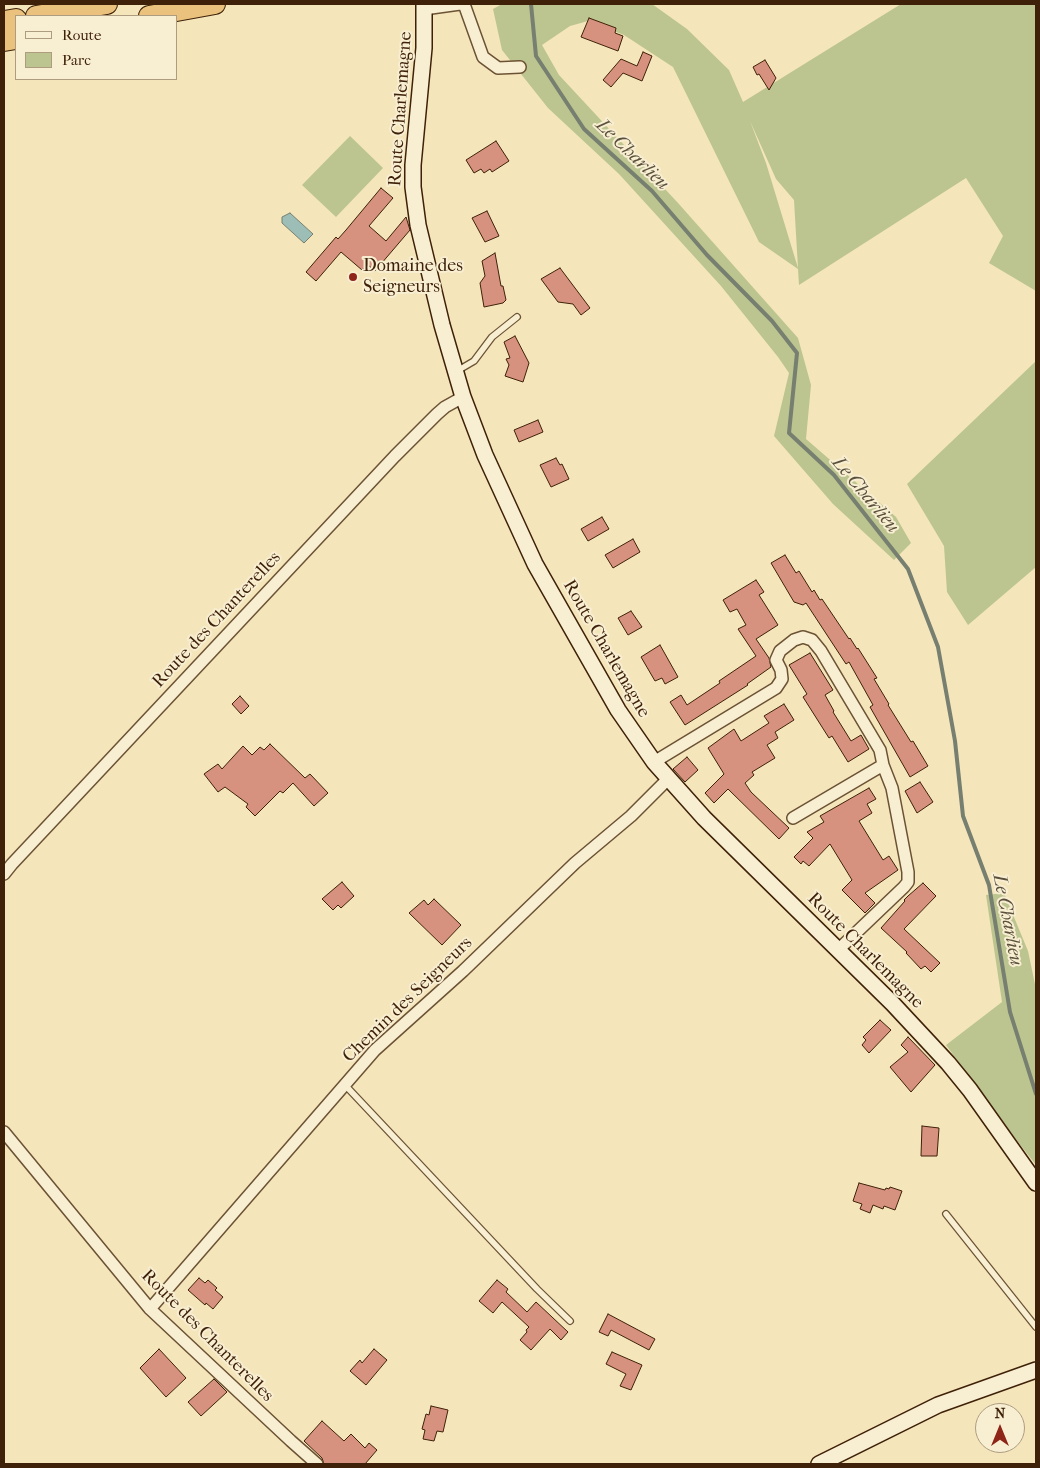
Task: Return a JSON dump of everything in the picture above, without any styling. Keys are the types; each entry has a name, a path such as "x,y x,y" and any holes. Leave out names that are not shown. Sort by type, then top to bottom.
{"highway":[{"path":"42,15 108,4"},
{"path":"154,15 215,4"}],"main road":[{"name":"Route Charlemagne","path":"424,6 424,48 414,146 413,187 426,259 463,397 485,455 535,564 618,710 654,762 710,824 893,1004 948,1063 970,1090 1036,1183"},
{"path":"819,1464 938,1405 1036,1370"}],"street":[{"path":"424,6 460,4"},
{"path":"464,4 483,57 498,68 520,67"},
{"name":"Route des Chanterelles","path":"4,874 8,860 437,414 463,397"},
{"path":"654,762 776,688 782,679 781,670 776,660 780,651 794,640 803,637 812,640 821,651 880,750 883,765 892,788 908,872 908,882 838,950"},
{"path":"793,818 883,765"},
{"name":"Chemin des Seigneurs","path":"150,1309 375,1050 463,971 575,864 631,816 668,779"},
{"name":"Route des Chanterelles","path":"4,1132 150,1309 317,1464"}],"lane":[{"path":"455,372 474,360 492,337 517,317"},
{"path":"345,1085 537,1289 570,1321"},
{"path":"946,1214 1036,1327"}],"green space":[{"path":"502,4 652,4 687,29 729,70 743,102 901,4 1036,4 1036,291 989,263 1003,236 966,178 799,285 798,269 759,242 673,67 624,35 588,21 570,26 542,45 559,75 678,203 798,338 811,385 806,439 896,517 911,543 894,560 833,504 774,436 789,373 778,357 721,286 619,174 548,108 502,50 493,9","holes":["750,121 776,179 794,200 798,268 766,163"]},
{"path":"350,136 383,168 336,217 302,185"},
{"path":"1036,361 1036,567 968,625 947,592 944,546 907,484"},
{"path":"1004,893 1028,951 1036,989 1036,1165 946,1045 1002,1002 986,895"}],"water":[{"path":"290,213 313,234 304,243 282,223 282,217"}],"building":[{"path":"589,18 616,28 615,33 623,36 618,51 581,37"},
{"path":"643,52 652,56 642,81 623,73 611,87 603,80 621,59 637,66"},
{"path":"765,60 776,78 769,90 753,67"},
{"path":"496,141 509,161 492,172 490,169 484,173 481,169 474,173 466,160"},
{"path":"381,188 393,198 369,226 386,241 406,217 410,230 375,271 368,265 362,270 341,252 316,281 306,272 336,237 338,239"},
{"path":"487,211 499,236 485,242 472,218"},
{"path":"495,253 501,286 503,286 506,300 503,303 484,307 480,283 485,276 482,261"},
{"path":"560,268 590,308 581,315 573,304 558,302 541,279"},
{"path":"515,336 529,363 523,382 505,376 509,365 506,359 510,358 504,342"},
{"path":"538,420 543,432 519,442 514,430"},
{"path":"556,458 560,465 562,464 569,479 551,487 540,465"},
{"path":"602,517 609,529 588,541 581,529"},
{"path":"633,539 640,552 613,568 605,555"},
{"path":"785,555 796,573 799,571 812,592 814,590 820,600 822,599 849,639 858,648 877,678 874,679 888,705 928,766 910,777 870,707 873,705 849,662 846,664 806,603 803,605 794,602 771,563"},
{"path":"756,580 764,592 759,595 778,625 756,639 769,658 771,667 748,685 685,725 670,702 681,695 687,705 756,656 738,629 746,625 737,609 730,612 723,600"},
{"path":"631,611 642,627 628,635 618,618"},
{"path":"660,645 678,677 665,684 662,678 655,681 641,657"},
{"path":"810,653 833,690 825,695 833,712 851,741 861,735 869,749 848,762 832,736 829,738 803,697 807,694 789,665"},
{"path":"240,696 249,706 241,714 232,704"},
{"path":"784,704 794,720 775,732 778,738 767,745 775,758 752,772 754,775 745,783 751,792 789,828 779,839 728,789 714,803 705,793 724,774 708,748 734,729 741,741 769,723 764,716"},
{"path":"270,744 305,778 310,774 328,793 314,806 293,783 283,793 280,791 255,816 246,807 248,804 225,787 218,792 204,774 218,764 222,769 243,746 252,755 260,747 264,750"},
{"path":"687,757 698,770 685,782 673,769"},
{"path":"920,782 933,802 917,813 905,791"},
{"path":"869,788 876,799 867,804 872,813 859,821 883,860 889,856 898,870 865,893 875,903 865,913 842,890 852,880 830,844 809,866 803,861 801,864 794,857 813,838 807,832 824,822 820,816"},
{"path":"342,882 354,896 341,908 338,905 333,910 322,899"},
{"path":"923,883 936,896 904,929 940,963 931,972 925,966 921,969 907,952 881,928 904,900"},
{"path":"434,899 461,925 442,945 409,913 424,900 428,905"},
{"path":"880,1020 891,1030 869,1053 862,1045 866,1040 863,1037"},
{"path":"908,1037 935,1065 911,1092 890,1067 908,1052 901,1045"},
{"path":"922,1126 939,1128 937,1156 921,1156"},
{"path":"859,1183 885,1190 890,1187 902,1191 895,1210 884,1206 883,1209 873,1205 870,1213 860,1209 862,1204 853,1201"},
{"path":"199,1278 205,1283 208,1280 223,1297 213,1309 206,1303 205,1305 188,1290"},
{"path":"497,1280 508,1289 506,1292 527,1312 536,1302 568,1332 561,1340 550,1329 531,1350 520,1340 529,1327 502,1302 493,1313 479,1301"},
{"path":"608,1314 655,1339 649,1350 611,1330 608,1336 599,1332"},
{"path":"159,1349 186,1378 166,1397 140,1368"},
{"path":"374,1349 387,1360 366,1385 350,1371 360,1360 362,1363"},
{"path":"612,1352 642,1365 631,1390 620,1386 626,1374 606,1364"},
{"path":"214,1379 227,1392 201,1416 188,1402"},
{"path":"431,1406 448,1410 443,1432 437,1431 434,1441 423,1439 425,1430 422,1429 426,1414 429,1415"},
{"path":"322,1421 344,1441 351,1434 365,1448 369,1443 377,1450 365,1464 324,1464 322,1458 304,1441"}],"waterway":[{"name":"Le Charlieu","path":"531,4 536,56 584,129 652,191 707,255 772,321 797,353 789,433 834,475 908,569 938,647 955,741 963,816 989,885 1010,1012 1036,1094"}],"place":[{"name":"Domaine des Seigneurs","path":"353,277"}]}
